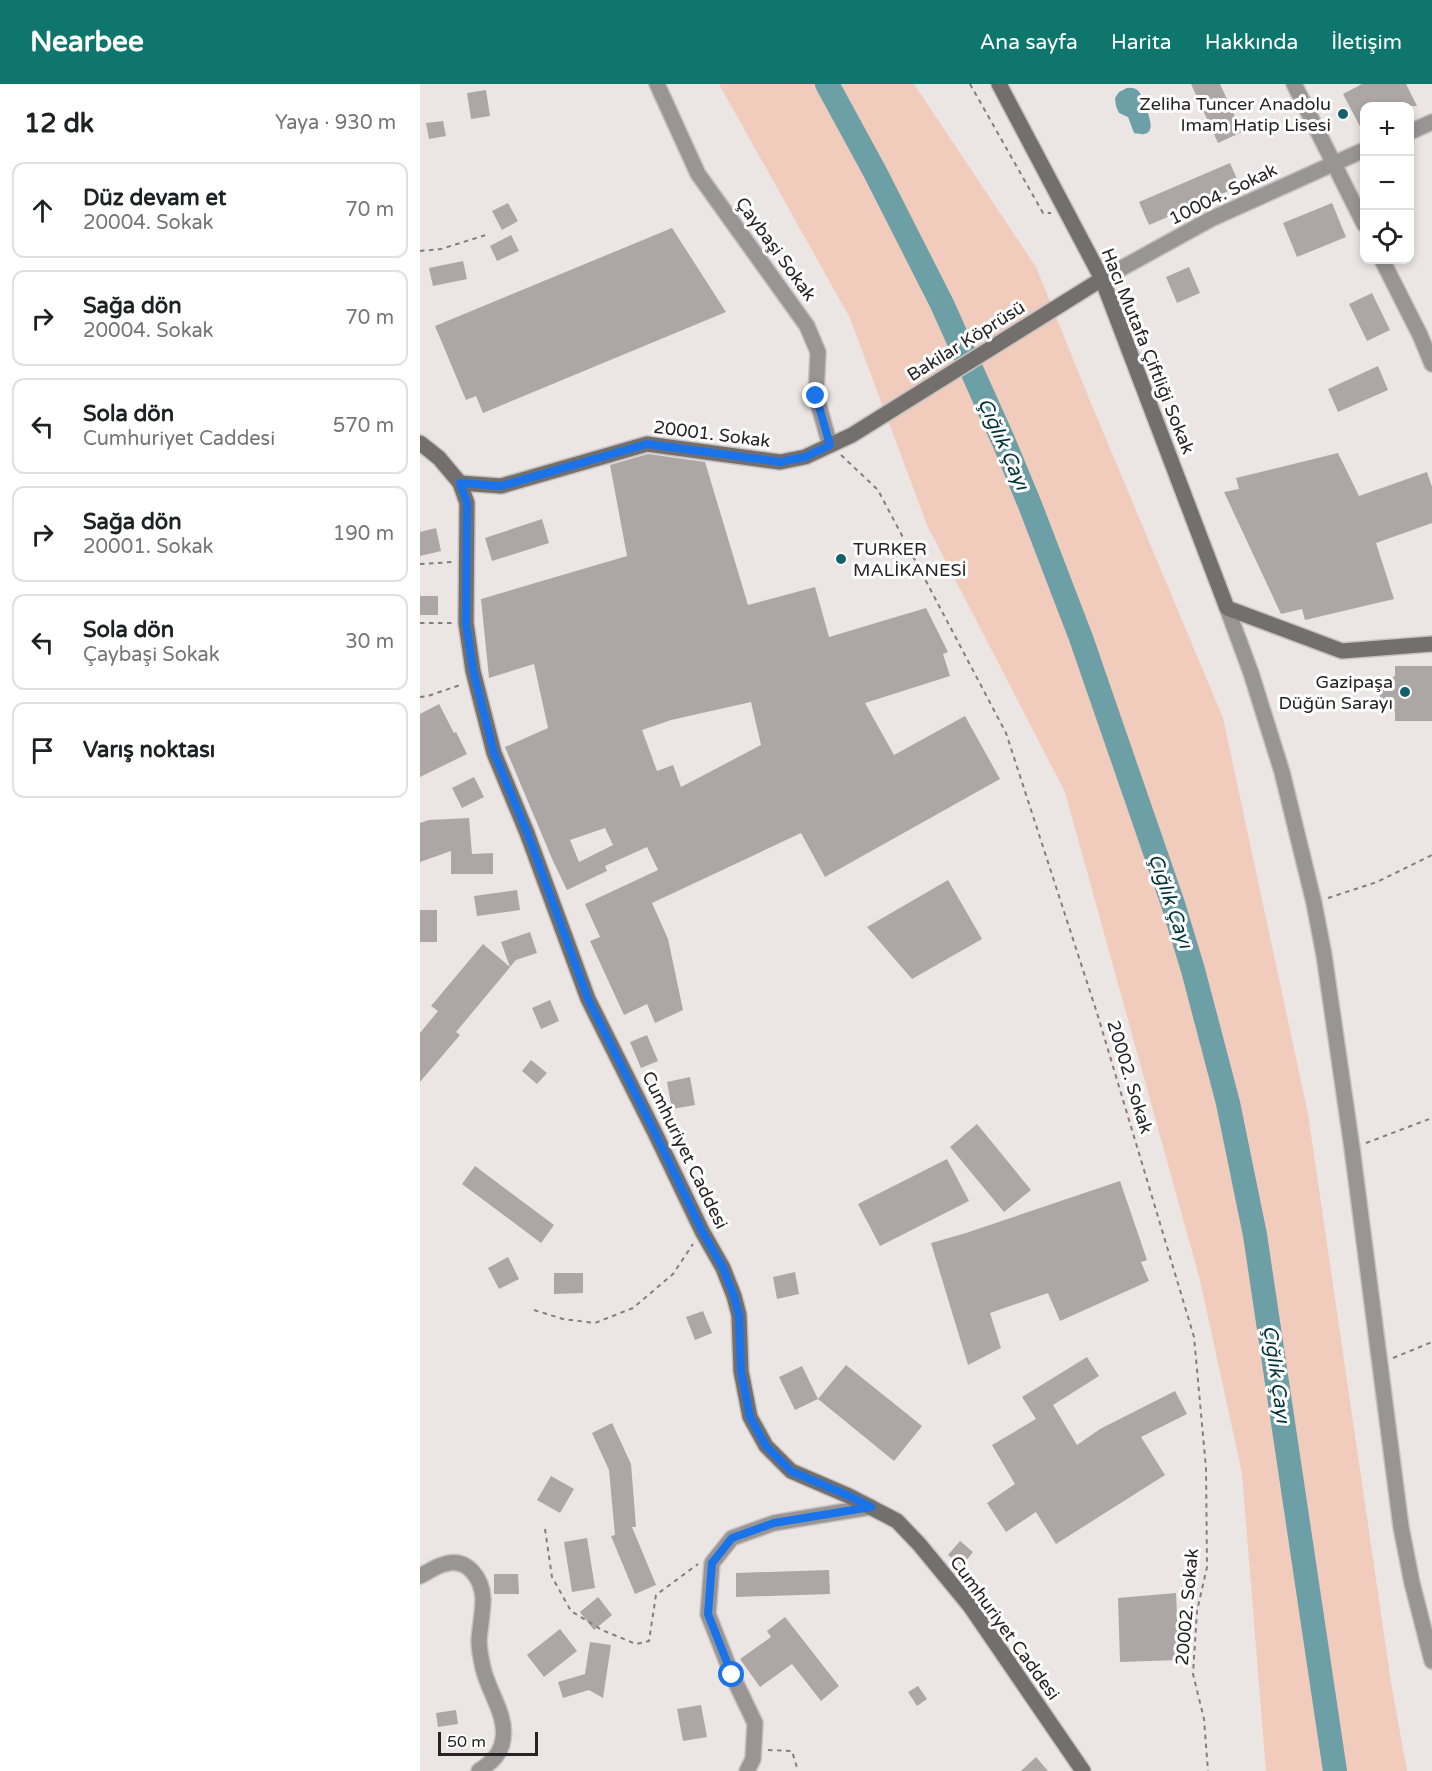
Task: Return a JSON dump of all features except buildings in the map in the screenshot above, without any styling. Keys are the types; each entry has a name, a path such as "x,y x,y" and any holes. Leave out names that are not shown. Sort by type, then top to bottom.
{"street":[{"name":"Çaybaşi Sokak","path":"657,84 698,174 807,326 818,352 816,396 830,445"},
{"name":"Hacı Mutafa Çiftliği Sokak","path":"999,84 1102,279 1227,608"},
{"path":"1294,84 1360,214"},
{"path":"1414,130 1432,122"},
{"name":"10004. Sokak","path":"1102,279 1211,219 1360,152"},
{"path":"1384,264 1432,364"},
{"name":"Bakilar Köprüsü","path":"852,435 1102,279"},
{"name":"20001. Sokak","path":"460,483 501,486 647,444 780,462 805,457 852,435"},
{"name":"Cumhuriyet Caddesi","path":"420,443 439,458 460,483 467,503 466,623 475,679 494,753 527,832 588,999 702,1231 723,1268 734,1296 739,1315 741,1371 750,1417 766,1446 791,1471 849,1496 897,1521 919,1544 970,1606 1083,1771"},
{"path":"1227,608 1342,651 1432,644"},
{"path":"1227,608 1274,743 1314,903 1324,955 1352,1148 1401,1527 1414,1593 1432,1661"},
{"path":"747,1771 753,1759 754,1724 708,1614 712,1563 732,1538 774,1523 871,1507"},
{"path":"420,1576 443,1564 461,1563 470,1568 481,1588 483,1599 480,1654 488,1685 502,1721 504,1737 497,1755 480,1771"}],"path":[{"path":"970,84 1043,213 1054,214"},
{"path":"420,251 441,249 489,234"},
{"name":"20002. Sokak","path":"830,445 878,489 1006,733 1096,1014 1194,1337 1206,1468 1206,1567 1197,1611 1193,1674 1204,1719 1208,1771"},
{"path":"420,564 467,561"},
{"path":"420,623 466,623"},
{"path":"420,698 475,679"},
{"path":"1314,903 1377,882 1432,855"},
{"path":"1352,1148 1432,1118"},
{"path":"534,1310 563,1319 595,1323 633,1308 673,1274 702,1231"},
{"path":"1379,1364 1432,1342"},
{"path":"545,1529 552,1577 571,1611 602,1630 636,1644 650,1641 657,1595 700,1562"},
{"path":"754,1746 767,1750 792,1751 798,1771"}],"shaded area":[{"path":"719,84 914,84 1036,267 1223,718 1308,1114 1392,1689 1407,1771 1266,1771 1242,1473 1200,1280 1065,792 927,525 850,318"}],"water":[{"path":"1127,88 1136,89 1142,97 1146,96 1150,106 1146,108 1150,128 1146,133 1134,133 1128,117 1119,113 1116,106 1115,98 1119,92"}],"waterway":[{"name":"Çığlık Çayı","path":"827,84 942,304 1030,505 1081,638 1173,904 1193,970 1228,1103 1255,1235 1335,1771"}],"place":[{"name":"Zeliha Tuncer Anadolu Imam Hatip Lisesi","path":"1343,114"},
{"name":"TURKER MALİKANESİ","path":"841,559"},
{"name":"Gazipaşa Düğün Sarayı","path":"1405,692"}],"route":[{"path":"732,1675 708,1614 712,1563 732,1538 774,1523 871,1507 791,1471 766,1446 750,1417 741,1371 739,1315 734,1296 723,1268 702,1231 588,999 527,832 494,753 473,670 466,623 467,503 460,483 501,486 647,444 780,462 805,457 830,445 816,396"}]}
